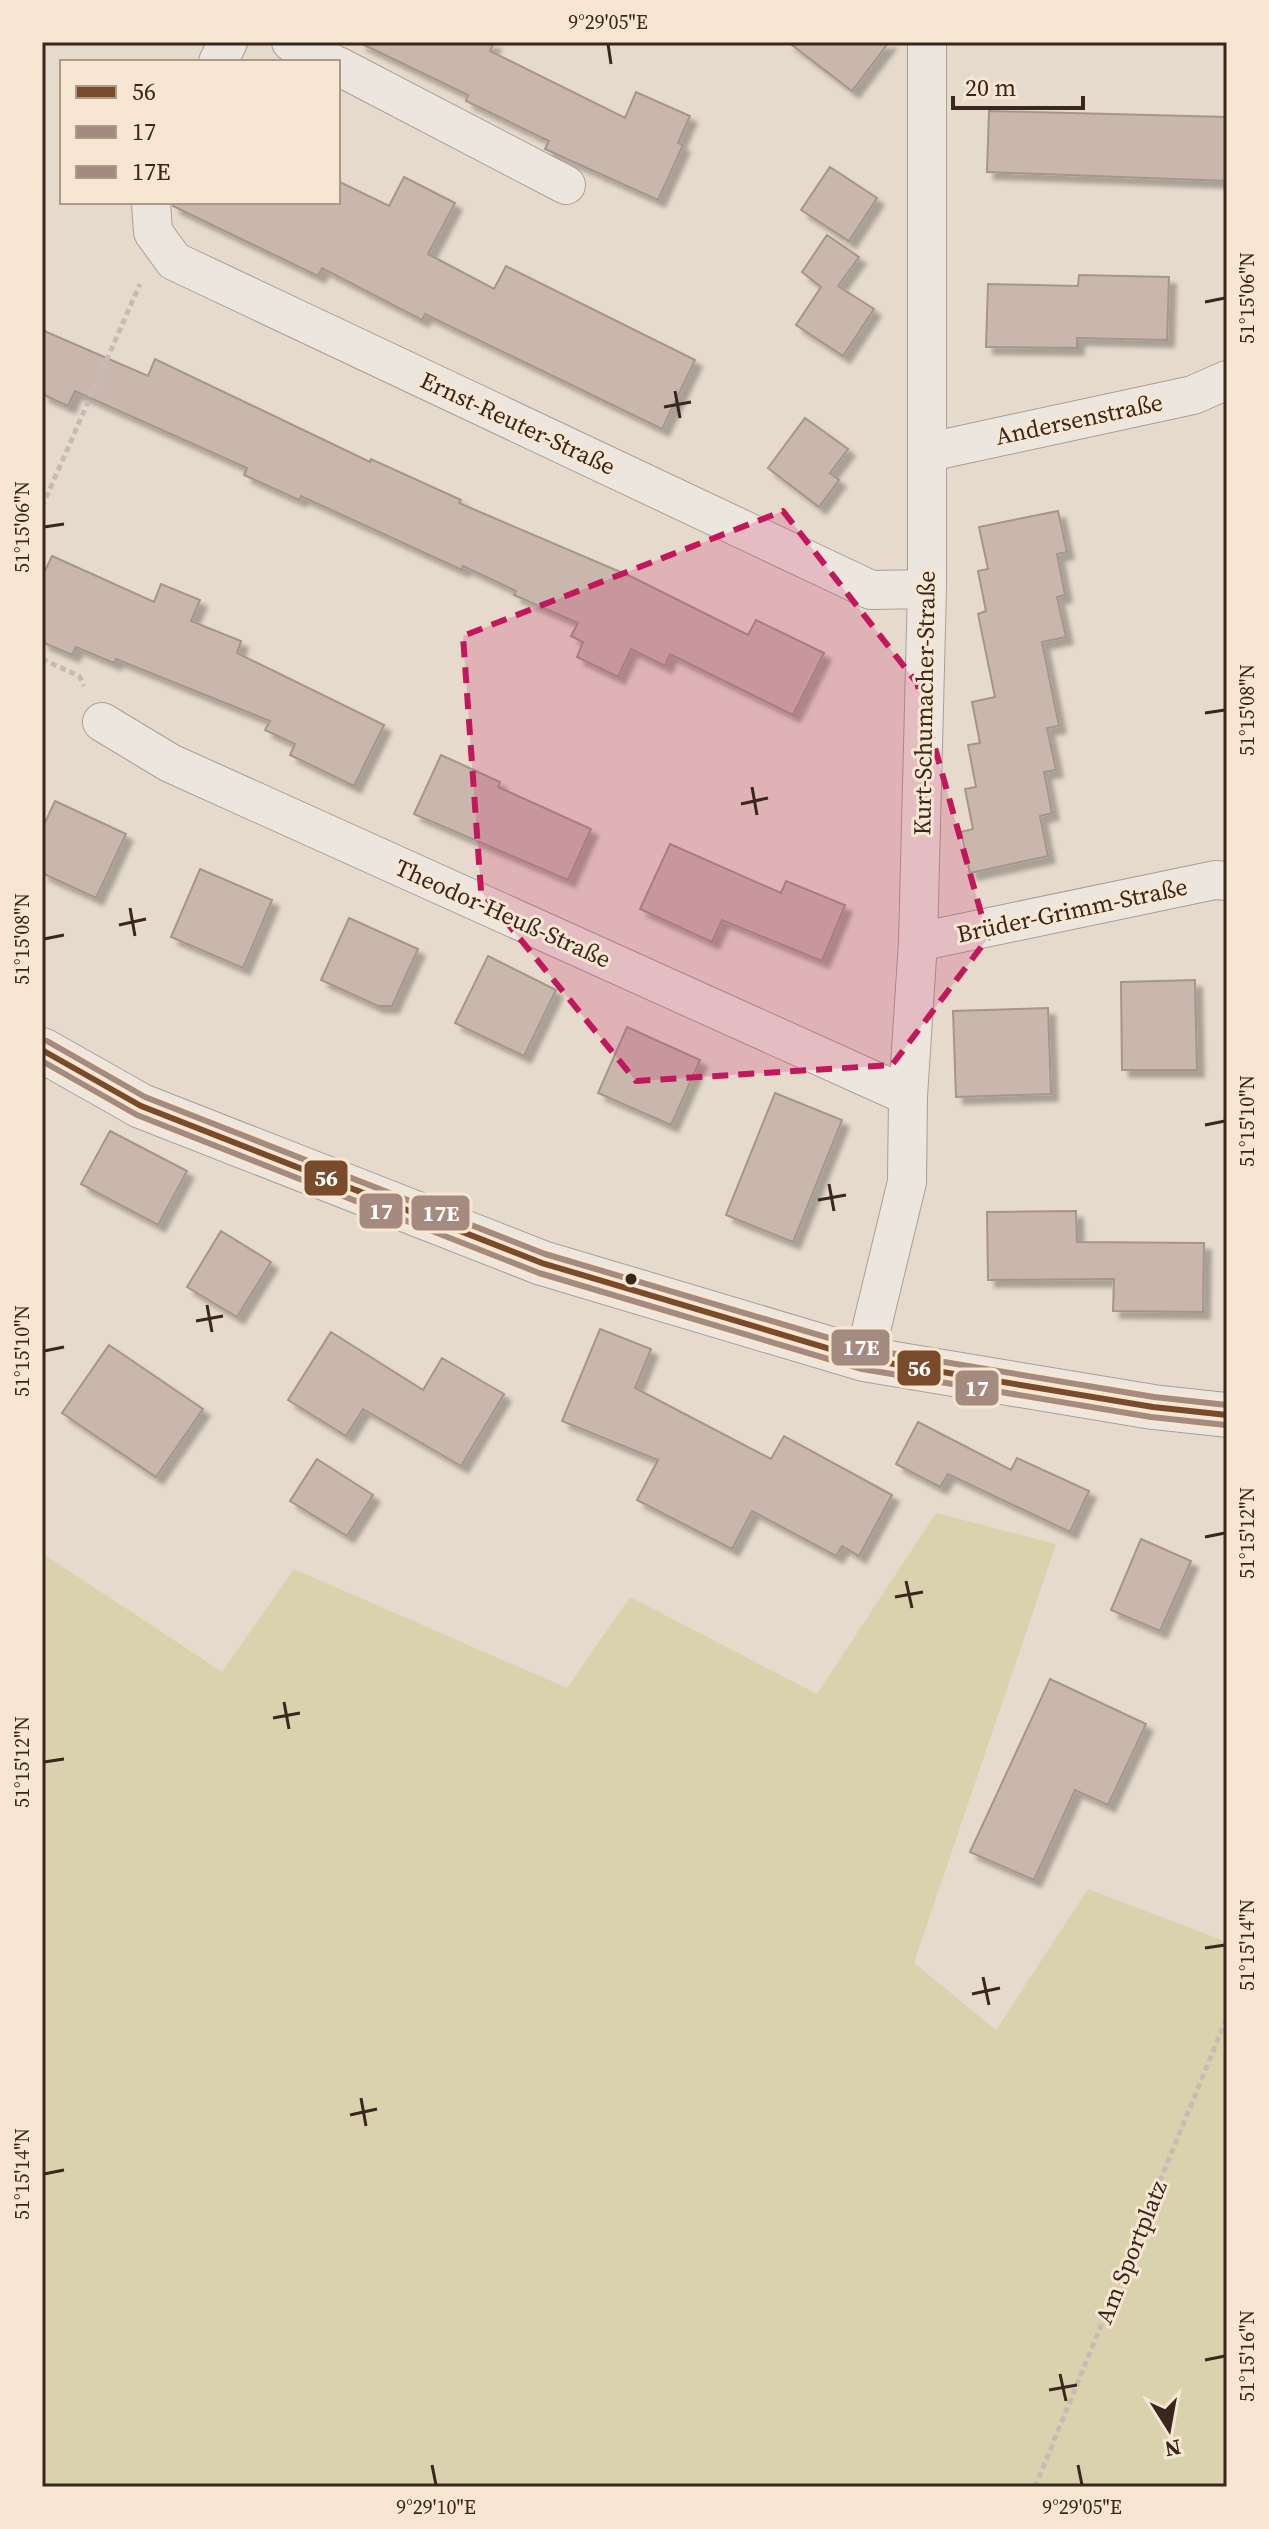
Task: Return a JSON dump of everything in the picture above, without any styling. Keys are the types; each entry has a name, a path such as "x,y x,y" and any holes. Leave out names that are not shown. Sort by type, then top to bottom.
{"street":[{"path":"219,60 228,42"},
{"path":"291,42 326,60"},
{"name":"Kurt-Schumacher-Straße","path":"864,1359 907,1182 908,1096 918,942 927,589 927,42"},
{"path":"340,67 566,185"},
{"path":"151,204 153,232 174,261"},
{"name":"Ernst-Reuter-Straße","path":"174,261 871,590 927,589"},
{"name":"Andersenstraße","path":"929,452 1193,395 1227,380"},
{"name":"Theodor-Heuß-Straße","path":"102,722 170,763 908,1096"},
{"name":"Brüder-Grimm-Straße","path":"918,942 1215,880 1227,881"},
{"path":"42,1050 141,1106 542,1263 864,1359 1153,1407 1227,1415"}],"path":[{"path":"42,507 141,282 174,261"},
{"name":"Am Sportplatz","path":"1035,2487 1227,2017"}],"highlighted area":[{"path":"783,511 917,683 988,938 892,1065 636,1081 481,891 463,636"}],"shaded area":[{"path":"936,1513 1056,1544 914,1963 996,2030 1088,1889 1227,1942 1227,2487 42,2487 42,1553 222,1672 294,1569 567,1688 630,1597 817,1694"}],"building":[{"path":"358,42 494,42 490,51 625,118 636,92 690,116 678,143 683,145 658,200 545,149 549,141 466,101 468,95"},
{"path":"788,42 889,42 852,91"},
{"path":"989,111 1227,117 1227,181 987,172"},
{"path":"830,167 877,198 849,241 801,210"},
{"path":"404,177 455,203 428,254 494,289 506,266 695,360 662,429 425,314 422,320 322,268 318,276 173,204 340,204 340,182 389,206"},
{"path":"827,235 859,257 838,286 874,309 843,356 796,325 821,287 802,272"},
{"path":"1079,275 1169,277 1167,340 1077,338 1077,348 986,347 988,284 1078,286"},
{"path":"42,330 148,376 155,359 370,462 371,459 461,500 459,503 632,577 748,635 756,620 824,653 793,715 670,654 665,666 631,649 618,677 577,657 583,642 571,636 578,623 514,595 516,591 463,566 462,570 301,496 299,500 244,475 247,468 75,391 68,406 42,394"},
{"path":"805,418 848,449 830,473 839,480 819,507 768,468"},
{"path":"1058,511 1067,552 1057,554 1065,595 1057,597 1066,637 1042,642 1059,726 1047,728 1056,770 1044,772 1052,813 1040,816 1048,856 970,873 961,832 973,829 965,789 976,787 968,745 980,743 972,702 995,697 978,614 986,611 978,571 988,569 979,527"},
{"path":"52,556 154,602 161,584 200,600 191,621 241,641 237,653 384,725 354,786 290,755 295,744 265,730 270,721 116,659 114,663 76,647 72,655 42,642 42,577"},
{"path":"441,755 500,782 498,787 591,829 568,880 414,814"},
{"path":"55,801 126,834 96,898 42,873 42,829"},
{"path":"670,844 781,893 786,881 845,905 822,961 722,920 712,942 640,909"},
{"path":"200,869 272,900 243,968 171,937"},
{"path":"349,918 418,949 392,1006 378,1006 321,980"},
{"path":"488,956 556,990 524,1056 455,1023"},
{"path":"1195,980 1197,1070 1122,1070 1121,982"},
{"path":"1048,1008 1051,1094 956,1097 953,1011"},
{"path":"627,1027 700,1060 671,1125 598,1093"},
{"path":"775,1093 842,1120 793,1242 726,1215"},
{"path":"110,1131 187,1171 158,1225 81,1184"},
{"path":"1076,1211 1077,1242 1204,1243 1203,1312 1113,1311 1114,1279 988,1280 987,1212"},
{"path":"221,1231 271,1262 237,1317 187,1287"},
{"path":"600,1329 651,1349 635,1388 771,1459 784,1436 892,1495 859,1556 842,1546 836,1556 752,1511 732,1549 637,1500 658,1460 562,1421"},
{"path":"331,1332 423,1390 442,1358 504,1394 461,1466 363,1409 346,1436 288,1400"},
{"path":"109,1345 203,1409 156,1477 62,1413"},
{"path":"918,1422 1011,1470 1017,1458 1089,1491 1070,1532 948,1474 940,1487 896,1464"},
{"path":"317,1459 373,1495 347,1536 290,1501"},
{"path":"1141,1539 1191,1561 1160,1631 1111,1610"},
{"path":"1050,1679 1146,1724 1108,1805 1075,1790 1034,1880 970,1852"}],"transit line":[{"name":"17E","path":"47,1041 145,1097 545,1254 866,1349 1154,1397 1227,1405"},
{"name":"56","path":"42,1050 141,1106 542,1263 864,1359 1153,1407 1227,1415"},
{"name":"17","path":"42,1061 137,1115 539,1273 862,1369 1151,1417 1226,1425"}]}
